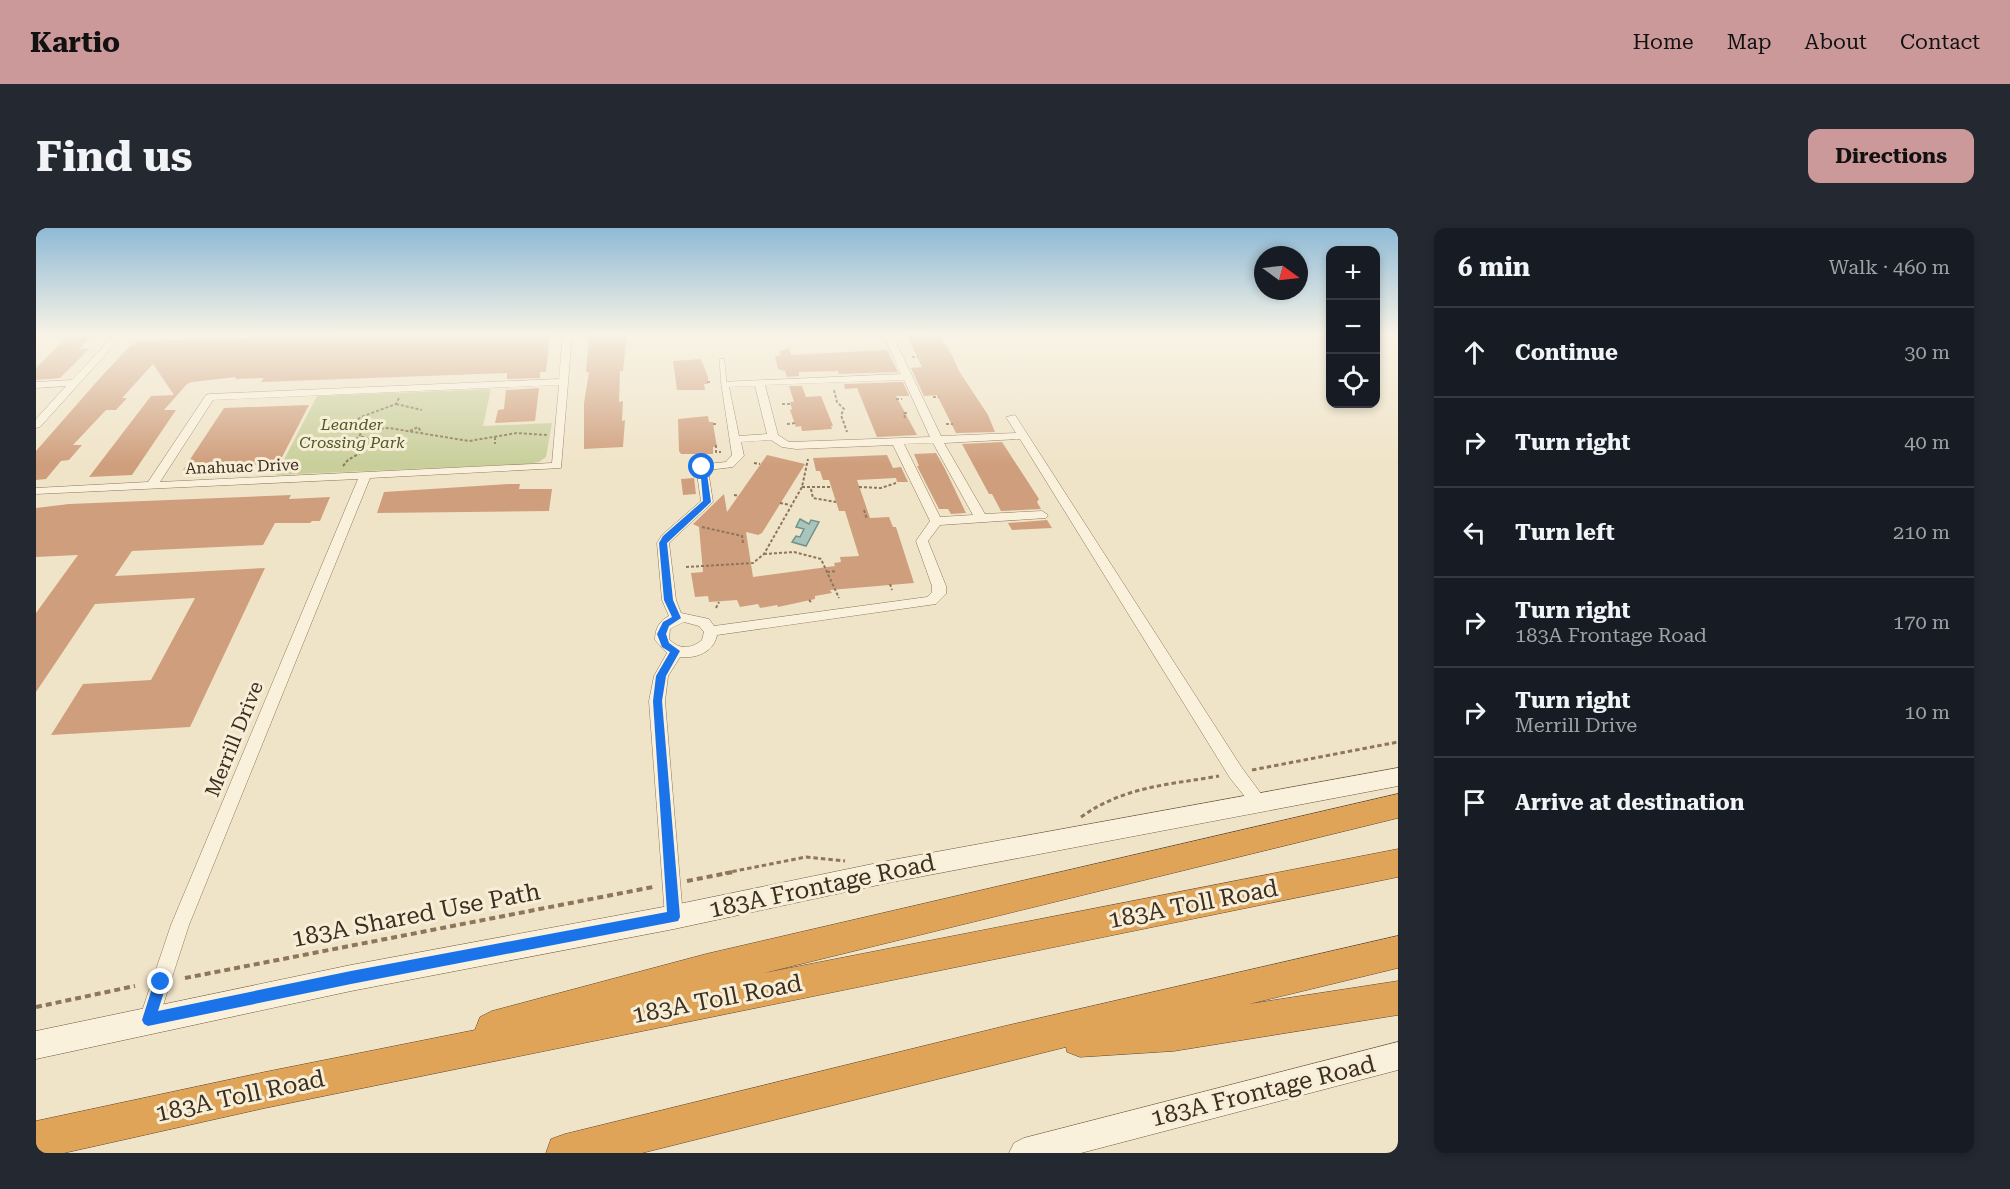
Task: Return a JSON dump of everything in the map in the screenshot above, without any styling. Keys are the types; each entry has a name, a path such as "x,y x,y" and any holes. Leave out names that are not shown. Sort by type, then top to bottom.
{"highway":[{"path":"266,1090 706,970 1398,806"},
{"name":"183A Toll Road","path":"36,1140 266,1090 1398,863"},
{"path":"565,1153 1005,1044 1398,952"},
{"path":"1005,1044 1174,1033 1398,998"}],"main road":[{"name":"183A Frontage Road","path":"36,1045 351,978 674,917 892,871 1398,777"},
{"name":"183A Frontage Road","path":"1024,1153 1398,1056"}],"street":[{"path":"36,425 80,377"},
{"path":"151,486 210,397 563,382 564,377"},
{"path":"677,618 669,600 663,543 707,502 702,467 729,465 738,456 724,384 903,377"},
{"path":"908,377 937,440 981,518"},
{"name":"Anahuac Drive","path":"36,491 557,466 563,382"},
{"path":"759,382 773,437"},
{"path":"36,385 75,383"},
{"path":"1011,417 1236,773 1260,803"},
{"path":"735,439 773,437 786,446 796,446 1023,436"},
{"path":"897,442 936,521"},
{"name":"Merrill Drive","path":"148,1020 180,925 365,477"},
{"path":"936,521 1042,515"},
{"path":"711,632 931,601 939,594 939,586 922,541 936,521"},
{"path":"677,618 699,619 709,626 711,632 709,642 698,650 676,651 665,645 661,634 666,624 677,618"},
{"path":"674,917 657,701 661,676 676,651"}],"lane":[{"path":"723,377 724,384"}],"path":[{"path":"834,389 837,402 844,409 841,415 848,434"},
{"path":"396,404 400,394"},
{"path":"933,397 939,397"},
{"path":"896,399 902,399"},
{"path":"422,410 396,404 361,417 356,423 363,430 389,428 469,441 517,433 548,435"},
{"path":"782,404 790,404"},
{"path":"905,418 904,413 908,413"},
{"path":"787,424 796,423"},
{"path":"946,424 953,424"},
{"path":"409,432 418,427 422,433"},
{"path":"347,444 360,436 363,430"},
{"path":"341,471 348,460 373,445 372,440 360,436"},
{"path":"495,437 495,444"},
{"path":"716,445 716,452 721,452"},
{"path":"686,567 753,563 764,554 790,505 802,488 808,459"},
{"path":"754,463 760,464"},
{"path":"859,487 881,488 896,483"},
{"path":"802,488 831,487"},
{"path":"811,489 813,498 836,502"},
{"path":"734,495 740,496"},
{"path":"780,503 790,505"},
{"path":"864,510 867,519"},
{"path":"702,527 742,536 743,543"},
{"path":"764,554 794,552 821,559 839,598"},
{"path":"827,572 837,571"},
{"path":"890,584 892,590"},
{"path":"716,608 719,602"},
{"path":"1243,772 1398,742"},
{"path":"1076,820 1102,802 1127,792 1227,774"},
{"path":"680,882 806,857 850,861"},
{"name":"183A Shared Use Path","path":"185,978 653,887"},
{"path":"36,1006 135,987"}],"green space":[{"name":"Leander Crossing Park","path":"491,389 483,426 552,423 546,457 539,462 526,464 276,475 317,396"}],"water":[{"path":"800,519 809,524 811,520 819,522 806,546 792,542 796,536 800,537 804,529 796,527"}],"building":[{"path":"36,377 61,377 60,378 36,380"},
{"path":"141,377 122,398 127,398 116,410 106,410 73,445 82,445 69,460 61,461 46,479 36,480 36,451 100,378"},
{"path":"162,377 235,377 187,384 164,410 176,410 132,475 89,477 151,396 174,395"},
{"path":"236,377 393,377 261,382 264,378 235,379"},
{"path":"507,377 540,377 540,378 507,379"},
{"path":"588,377 620,377 619,402 623,401 622,421 625,420 623,447 584,449 584,403"},
{"path":"675,377 708,377 708,384 704,384 705,390 677,390"},
{"path":"915,377 963,377 988,415 995,432 956,433 937,395 924,396"},
{"path":"903,382 909,396 896,396 917,435 877,437 857,388 845,389 844,384"},
{"path":"789,386 802,386 806,397 821,396 833,426 831,426 832,429 802,431 801,426 796,427 790,410 792,409 790,402 794,402"},
{"path":"539,388 535,421 495,423 498,410 504,409 506,390"},
{"path":"309,405 279,463 183,470 224,408"},
{"path":"708,416 709,422 713,422 717,447 713,447 713,454 681,454 678,419"},
{"path":"1002,442 1039,499 1037,502 1041,509 1001,511 992,494 989,494 962,444"},
{"path":"936,453 966,513 951,514 948,509 939,509 917,466 919,466 914,454"},
{"path":"767,455 805,464 762,533 758,535 746,532 753,577 835,566 834,563 841,562 840,557 859,556 845,511 839,511 829,480 823,480 820,471 816,471 813,458 887,455 893,468 901,467 908,482 897,482 896,478 857,480 870,518 889,517 893,527 896,527 914,583 830,590 832,593 815,596 815,599 778,607 777,605 760,608 758,604 740,607 737,600 709,602 708,596 695,597 691,573 703,572 699,527 693,524 724,494 727,512"},
{"path":"694,478 696,494 683,495 681,479"},
{"path":"520,484 519,489 552,489 549,511 377,513 384,492"},
{"path":"291,495 289,499 330,497 320,521 275,523 263,545 132,551 115,576 265,568 190,727 51,735 83,684 151,680 195,598 95,604 36,692 36,613 78,555 36,557 36,508 69,504"},
{"path":"1047,520 1052,528 1012,530 1008,523"}],"route":[{"path":"161,982 148,1020 351,978 674,917 657,701 661,676 676,651 665,645 662,640 662,629 677,618 669,600 663,543 707,502 702,467"}]}
